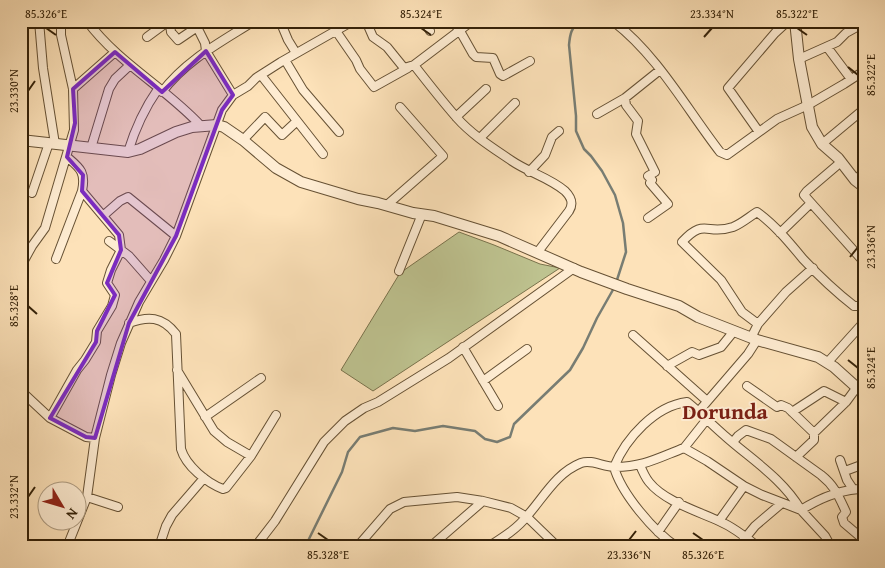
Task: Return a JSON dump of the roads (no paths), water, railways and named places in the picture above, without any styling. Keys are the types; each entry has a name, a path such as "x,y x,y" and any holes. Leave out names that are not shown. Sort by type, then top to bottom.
{"street":[{"path":"32,193 52,143 39,21"},
{"path":"21,266 45,228 70,146 75,123 73,89 61,34 63,21"},
{"path":"147,36 166,23 170,24 172,32 178,40 195,24 206,21"},
{"path":"128,152 147,104 186,67 254,21"},
{"path":"280,21 296,53"},
{"path":"331,21 360,69 374,87 411,66 472,21"},
{"path":"88,490 95,438 111,375 129,323 176,236 222,110 233,95 260,75 353,21"},
{"path":"366,21 373,37 388,47 404,68 411,66"},
{"path":"424,21 430,31"},
{"path":"452,21 460,31 472,54 476,57 493,58 500,74 503,76 530,61"},
{"path":"759,132 728,88 775,33 788,21"},
{"path":"795,21 799,59 812,127 822,144 842,162 855,180 864,187"},
{"path":"88,22 101,39 115,52 202,126"},
{"path":"614,22 626,32 660,70 720,152 727,155 777,119 808,104 864,71"},
{"path":"799,59 837,42 846,33 864,23"},
{"path":"195,24 205,43 206,52 233,95"},
{"path":"827,47 852,79"},
{"path":"73,89 115,52"},
{"path":"285,60 303,90 339,132"},
{"path":"91,148 109,89 130,65"},
{"path":"411,66 456,117 480,138 529,172 552,182 565,191 572,200 572,206 569,211 537,252"},
{"path":"597,114 625,98 660,70"},
{"path":"260,75 322,154"},
{"path":"456,117 486,89"},
{"path":"625,98 626,105 638,121 636,134 656,172 648,176 652,180 650,182 668,204 648,218"},
{"path":"480,138 515,104"},
{"path":"387,205 443,156 400,107"},
{"path":"822,144 864,109"},
{"path":"244,140 265,117 282,134 297,121"},
{"path":"23,143 52,143 128,152 176,132 202,126 218,125 230,130 264,158 301,182 326,191 434,216 499,236 627,289 679,306 698,317 754,339 818,357 861,390 814,433 814,440 796,457"},
{"path":"529,172 544,155 552,137 559,131"},
{"path":"56,258 82,190 83,175 80,169 66,157"},
{"path":"842,162 804,195 864,262"},
{"path":"855,180 864,172"},
{"path":"50,418 77,370 96,342 97,331 112,306 115,295 107,283 121,250 119,235 82,190"},
{"path":"104,215 120,201 128,197 176,236"},
{"path":"780,233 811,203"},
{"path":"758,324 742,312 721,280 682,242 694,230 702,227 715,231 735,226 757,212 843,298 854,306 861,303 864,314"},
{"path":"399,271 422,214"},
{"path":"109,241 130,256 151,281"},
{"path":"257,546 275,521 324,442 345,421 463,347 574,268"},
{"path":"699,410 748,354 758,324 786,292 813,268"},
{"path":"129,323 143,317 160,321 170,326 176,334 181,449 185,459 204,478 223,489 250,456 276,415"},
{"path":"827,363 864,322"},
{"path":"667,366 692,352 699,355 721,347 734,331"},
{"path":"633,335 707,401"},
{"path":"463,347 498,406"},
{"path":"483,381 527,349"},
{"path":"177,370 214,431 220,437 250,456"},
{"path":"206,417 261,378"},
{"path":"747,386 777,407 781,405 792,412 814,433"},
{"path":"21,391 50,418 86,437 95,438"},
{"path":"792,412 824,391 846,402"},
{"path":"677,547 648,522 621,484 614,467 619,454 644,424 678,403 687,402 699,410 768,471 795,500 813,525 825,536 831,547"},
{"path":"488,547 505,536 527,517 564,473 588,461 614,467 652,462 684,448 707,419"},
{"path":"733,442 746,430 771,439 829,481 846,512 842,517 844,523 864,540"},
{"path":"684,448 744,486 801,510"},
{"path":"840,460 853,489"},
{"path":"845,471 864,464"},
{"path":"640,465 647,480 662,495 719,521 746,537 758,547"},
{"path":"159,547 172,515 204,478"},
{"path":"719,521 744,486"},
{"path":"801,510 816,500 853,489 864,489"},
{"path":"88,497 118,506"},
{"path":"358,547 390,509 404,502 445,497 468,498 512,508 527,517 558,547"},
{"path":"430,547 483,501"},
{"path":"658,532 679,502"},
{"path":"738,547 755,526 782,503"},
{"path":"68,547 74,530"}],"waterway":[{"path":"580,21 572,31 569,45 576,131 584,149 602,171 615,195 623,223 626,252 616,283"},
{"path":"305,547 342,472 348,452 360,437 393,428 415,431 443,426 475,431 485,439 497,442 510,437 514,424 570,370 614,288"}],"district":[{"name":"Dorunda","path":"725,411"}]}
